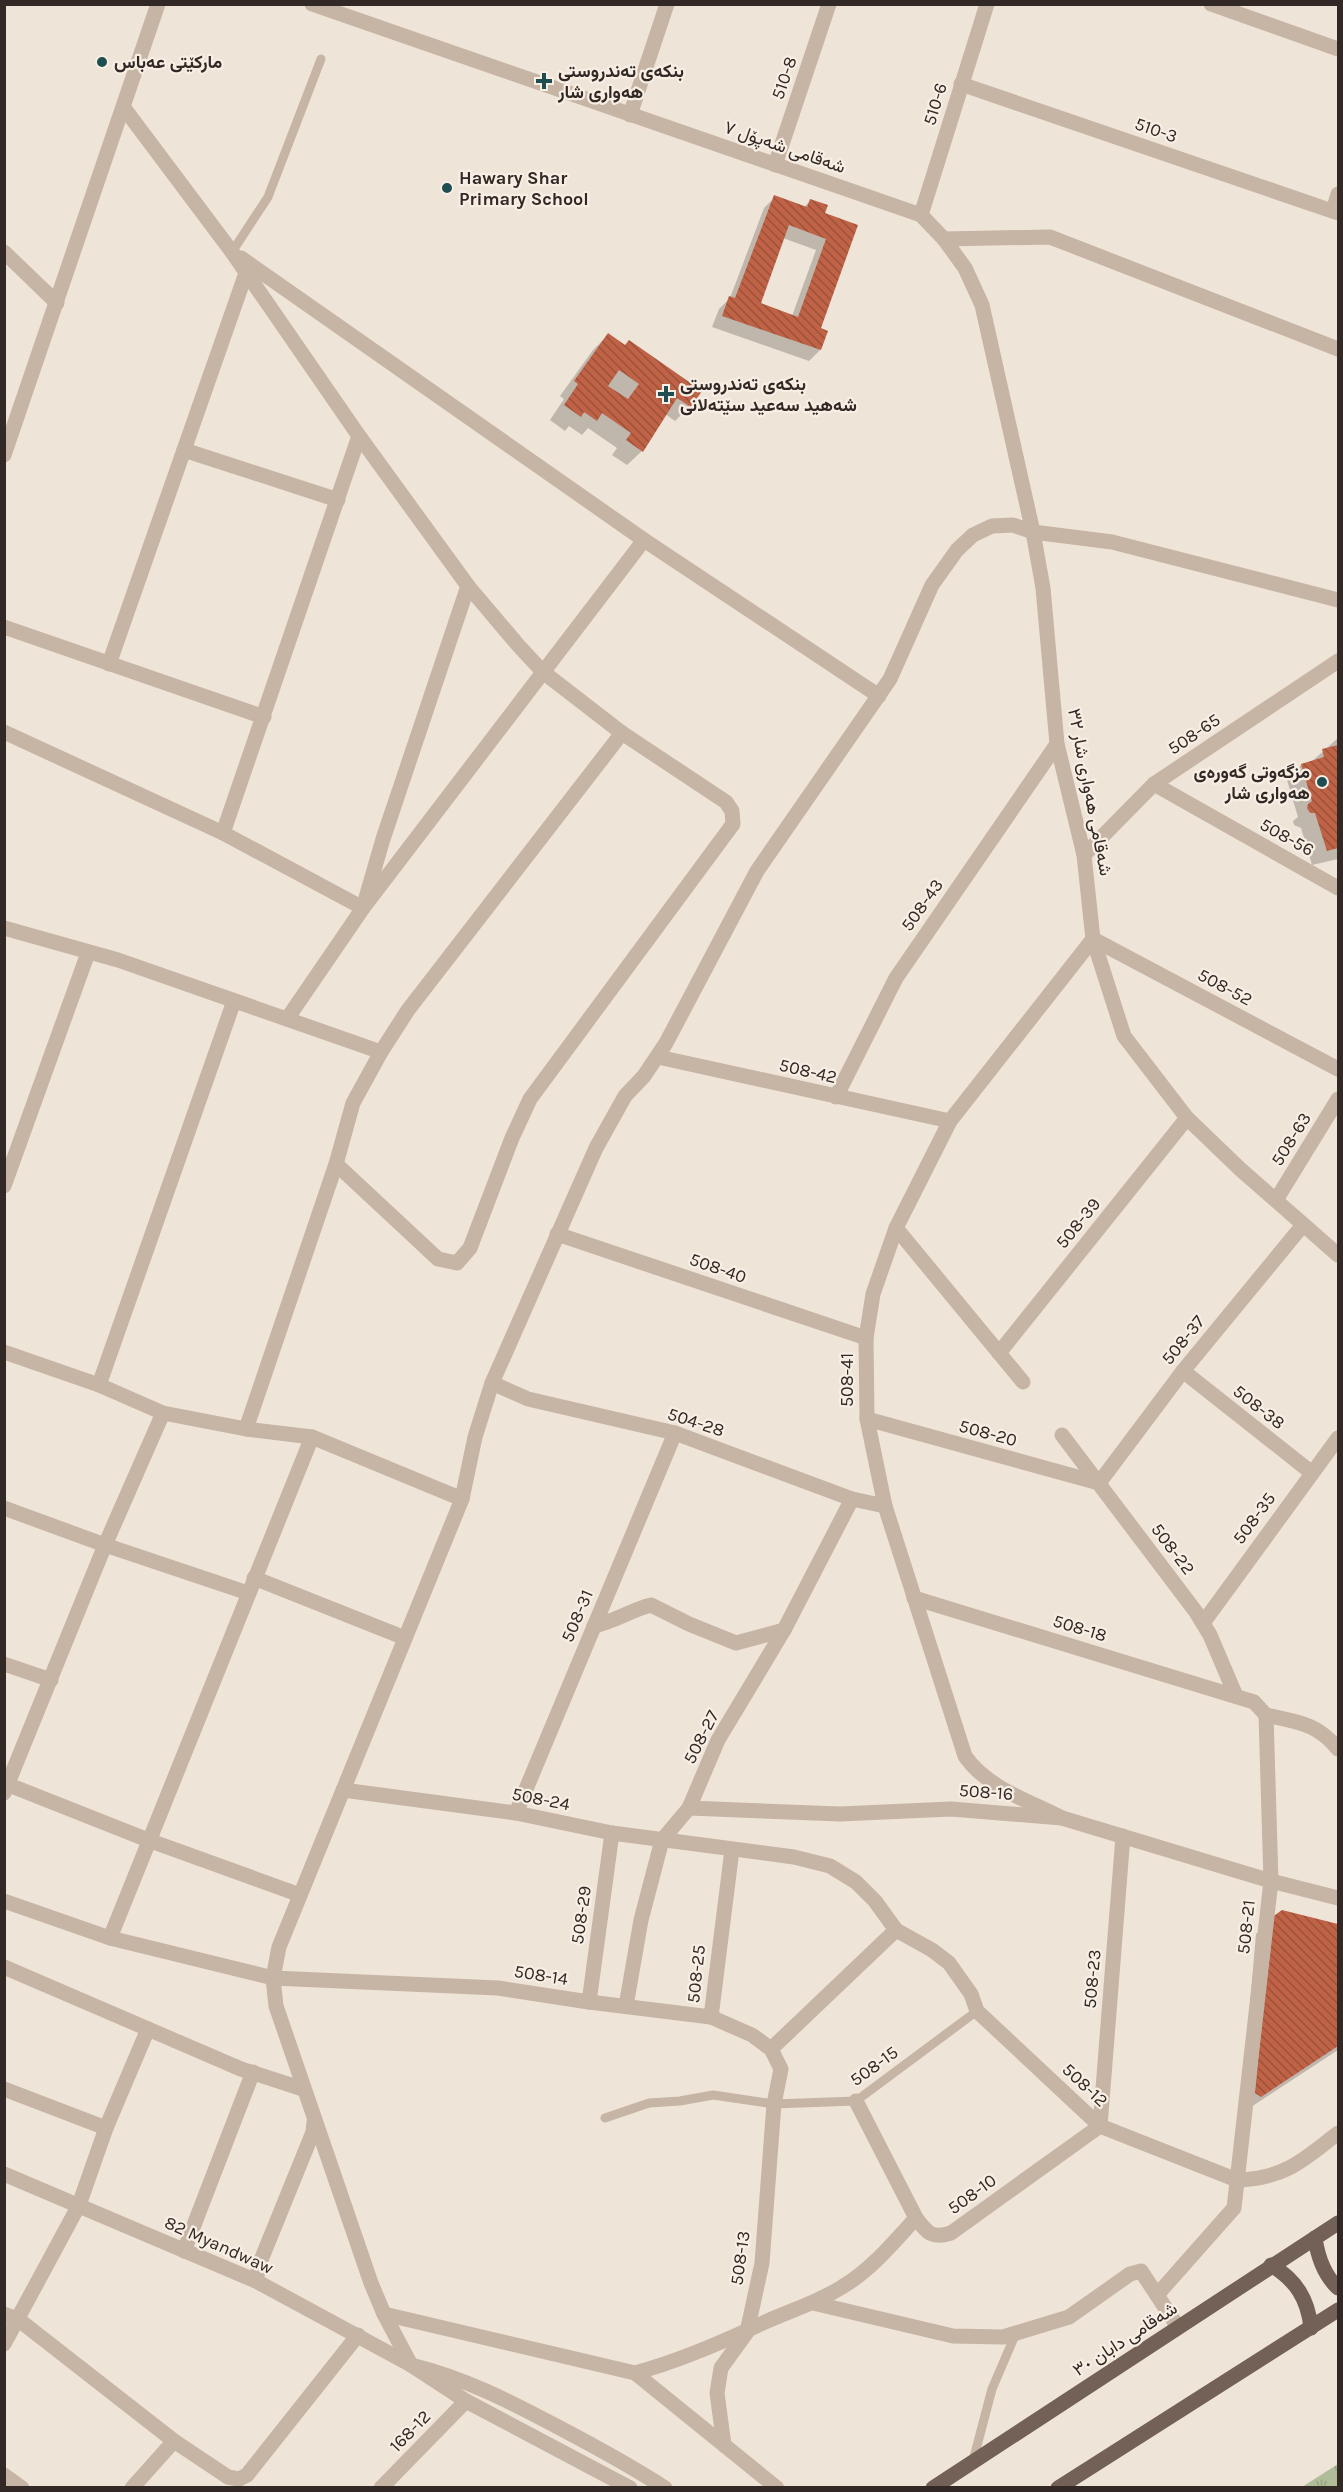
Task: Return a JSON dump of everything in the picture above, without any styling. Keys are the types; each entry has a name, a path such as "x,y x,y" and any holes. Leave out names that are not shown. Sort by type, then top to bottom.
{"main road":[{"name":"شەقامی دابان ٣٠","path":"933,2487 1338,2223"},
{"path":"1315,2238 1326,2274 1338,2288"},
{"path":"1271,2265 1292,2280 1300,2291 1306,2302 1311,2328"},
{"path":"1058,2487 1338,2310"}],"street":[{"path":"5,453 158,4"},
{"name":"شەقامی شەپۆل ٧","path":"312,4 921,215 944,239 966,268 982,305 1033,532"},
{"path":"630,114 667,4"},
{"name":"510-8","path":"775,165 829,4"},
{"name":"510-6","path":"921,215 987,4"},
{"path":"1211,4 1338,49"},
{"name":"510-3","path":"961,84 1336,212"},
{"path":"124,108 232,252 360,436 468,585 543,672 622,733 726,802 732,811 733,824 530,1100 512,1138 470,1248 457,1263 438,1259 336,1164"},
{"path":"1336,212 1338,194"},
{"path":"944,239 1050,237 1338,349"},
{"path":"4,252 57,303"},
{"path":"232,252 644,540 879,696"},
{"path":"110,664 246,273"},
{"path":"223,832 360,436"},
{"path":"184,450 338,500"},
{"path":"630,2487 466,2401 411,2365 384,2314 314,2122 276,2006 273,1978 279,1947 462,1499 475,1437 492,1383 596,1148 618,1107 658,1057 757,871 879,696 900,661 932,585 957,550 973,535 992,526 1013,525 1033,532 1112,542 1338,600"},
{"name":"شەقامی هەواری شار ٣٢","path":"1033,532 1043,588 1057,744 1084,855 1093,939 1124,1036 1187,1118 1338,1255"},
{"path":"287,1019 363,908 644,540"},
{"path":"363,908 383,839 468,585"},
{"path":"4,627 264,717"},
{"name":"508-65","path":"1084,855 1154,784 1331,674 1338,661"},
{"path":"4,732 223,832 363,908"},
{"path":"246,1429 336,1164 354,1103 381,1052 408,1010 622,733"},
{"name":"508-43","path":"836,1097 896,978 1057,744"},
{"name":"508-56","path":"1154,784 1338,888"},
{"path":"4,928 118,960 381,1052"},
{"name":"508-52","path":"1093,939 1338,1069"},
{"name":"508-41","path":"1062,1818 990,1782 975,1771 959,1740 885,1506 867,1419 866,1338 873,1294 896,1228 950,1121 1093,939"},
{"path":"4,1186 88,953"},
{"path":"99,1385 234,1000"},
{"name":"508-42","path":"658,1057 950,1121"},
{"name":"508-63","path":"1276,1200 1338,1099"},
{"name":"508-39","path":"999,1353 1187,1118"},
{"name":"508-37","path":"1099,1483 1183,1371 1303,1225"},
{"path":"896,1228 1023,1382"},
{"name":"508-40","path":"557,1234 866,1338"},
{"path":"4,1352 99,1385 163,1413 246,1429 312,1437 462,1499"},
{"name":"508-38","path":"1183,1371 1312,1473"},
{"name":"504-28","path":"492,1383 528,1399 675,1433 852,1499 885,1506"},
{"path":"163,1413 105,1545 6,1787 300,1895"},
{"name":"508-20","path":"867,1419 1099,1483"},
{"name":"508-31","path":"516,1813 675,1433"},
{"name":"508-22","path":"1062,1435 1203,1623 1236,1696"},
{"path":"110,1938 312,1437"},
{"name":"508-35","path":"1203,1623 1338,1438"},
{"name":"508-27","path":"626,2006 641,1920 662,1840 689,1808 718,1740 784,1630 852,1499"},
{"path":"4,1508 105,1545 251,1586 405,1638"},
{"name":"508-18","path":"914,1598 1236,1696"},
{"path":"594,1626 613,1621 641,1607 651,1605 689,1624 736,1643 784,1630"},
{"path":"4,1664 51,1680"},
{"path":"1236,1696 1258,1704 1266,1715 1312,1726 1329,1737 1338,1749"},
{"name":"508-21","path":"1156,2295 1234,2208 1271,1881 1266,1715"},
{"path":"1329,1737 1338,1725"},
{"name":"508-24","path":"343,1790 516,1813 612,1833 794,1857 830,1866 856,1882 875,1901 896,1930"},
{"name":"508-16","path":"689,1808 840,1814 951,1809 1062,1818 1271,1881 1338,1898"},
{"name":"508-29","path":"589,2002 612,1833"},
{"name":"508-23","path":"1100,2126 1123,1836"},
{"name":"508-25","path":"711,2017 732,1850"},
{"name":"508-14","path":"4,1901 110,1938 273,1978 498,1988 711,2017 752,2035 771,2049 781,2069"},
{"path":"771,2049 896,1930"},
{"name":"508-12","path":"896,1930 932,1950 949,1964 971,1994 977,2011 1100,2126 1237,2180 1259,2180 1296,2166 1338,2133"},
{"path":"4,1967 253,2072 303,2089"},
{"path":"4,2344 19,2320 79,2205 106,2128 148,2029"},
{"name":"508-13","path":"724,2445 717,2393 721,2368 747,2332 762,2263 774,2103 781,2069"},
{"path":"184,2251 253,2072"},
{"path":"4,2089 106,2128"},
{"name":"508-10","path":"856,2101 916,2218 928,2234 939,2237 951,2233 1100,2126"},
{"path":"256,2282 259,2265 313,2132 314,2122"},
{"name":"82 Myandwaw","path":"4,2174 256,2282 411,2365"},
{"path":"634,2373 666,2365 747,2332 813,2303 844,2286 876,2260 916,2218"},
{"path":"813,2303 953,2336 1003,2337 1070,2317 1130,2274 1141,2271 1178,2327"},
{"path":"4,2314 19,2320 174,2441 228,2477 239,2479 248,2475 358,2335"},
{"path":"384,2314 634,2373 777,2487"},
{"path":"411,2365 490,2391 606,2452 665,2487"},
{"name":"168-12","path":"381,2487 466,2401"},
{"path":"132,2487 174,2441"},
{"path":"4,2475 22,2487"}],"lane":[{"path":"232,252 268,197 321,59"},
{"name":"508-15","path":"605,2118 649,2103 680,2101 713,2095 774,2103 856,2101 977,2011"},
{"path":"973,2461 992,2389 1016,2333"}],"green space":[{"path":"1338,2464 1338,2487 1302,2487"}],"building":[{"path":"774,195 807,207 810,199 828,205 825,213 858,225 821,328 828,331 821,350 722,316 729,296 735,298","holes":["789,225 826,239 798,317 761,303"]},
{"name":"بنکەی تەندروستی شەهید سەعید سێتەلانی","path":"608,333 625,345 629,340 702,391 691,407 677,398 643,452 626,440 631,433 602,413 597,421 584,412 581,417 564,405 578,384 574,381","holes":["619,370 639,384 628,399 608,386"]},
{"name":"مزگەوتی گەورەی هەواری شار","path":"1338,745 1338,848 1327,851 1315,813 1310,813 1307,808 1312,801 1301,764 1324,757 1322,749"},
{"path":"1282,1910 1338,1924 1338,2046 1261,2097 1255,2093 1271,1918"}],"place":[{"name":"مارکێتی عەباس","path":"102,62"},
{"name":"بنکەی تەندروستی هەواری شار","path":"544,81"},
{"name":"Hawary Shar Primary School","path":"447,188"},
{"name":"بنکەی تەندروستی شەهید سەعید سێتەلانی","path":"666,394"},
{"name":"مزگەوتی گەورەی هەواری شار","path":"1322,782"}]}
